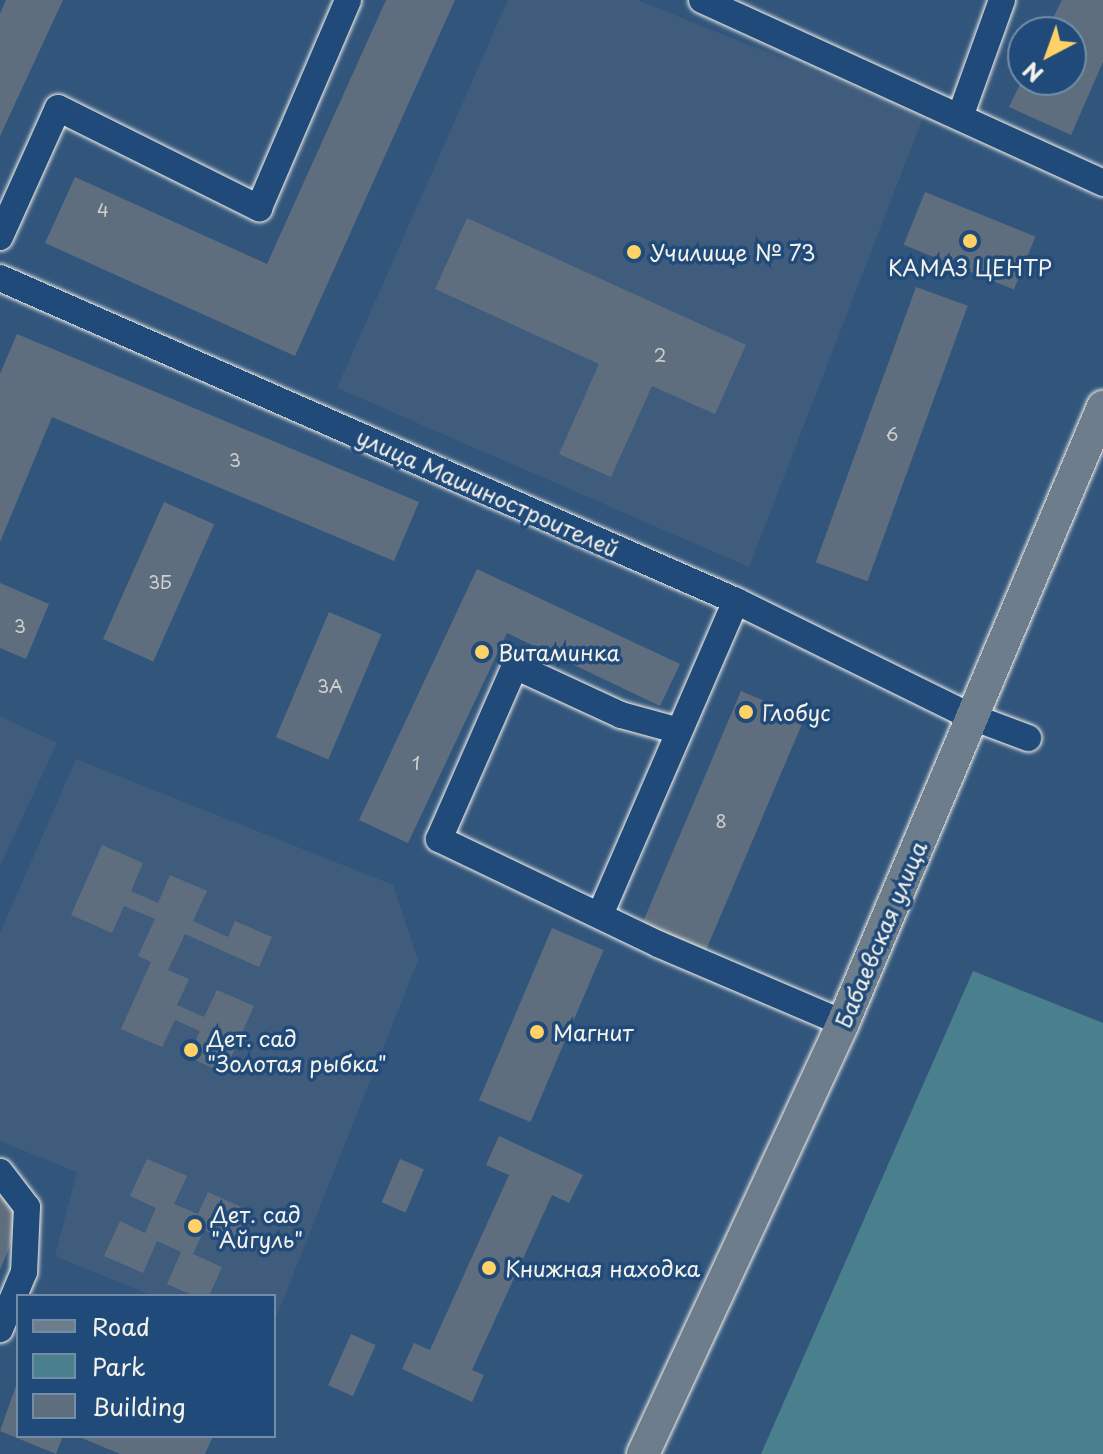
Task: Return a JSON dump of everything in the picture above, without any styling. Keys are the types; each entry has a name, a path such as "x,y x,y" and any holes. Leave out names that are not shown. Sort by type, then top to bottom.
{"main road":[{"name":"Бабаевская улица","path":"643,1454 843,1023 1103,407"}],"street":[{"path":"0,237 58,108 259,208 348,0"},
{"path":"702,0 961,114 1103,183"},
{"path":"961,114 1002,0"},
{"name":"улица Машиностроителей","path":"0,278 736,601 972,717 1028,738"},
{"path":"600,915 676,730 736,601"},
{"path":"676,730 621,715 515,666 439,839 600,915 843,1023"},
{"path":"0,1172 27,1207 24,1272 0,1329"}],"shaded area":[{"name":"Училище № 73","path":"508,0 637,0 924,115 749,567 337,388"},
{"path":"0,716 57,743 0,866"},
{"name":"Дет. сад \"Золотая рыбка\"","path":"76,759 393,885 418,960 276,1318 276,1294 148,1294 55,1256 77,1172 0,1141 0,933"}],"green space":[{"path":"973,971 1103,1023 1103,1454 761,1454"}],"building":[{"path":"6,0 63,0 0,136 0,14"},
{"path":"386,0 455,0 295,356 45,243 75,177 267,264"},
{"path":"1062,0 1103,0 1103,62 1071,135 1009,107 1014,96 1087,96 1087,16 1054,16"},
{"name":"КАМАЗ ЦЕНТР","path":"925,192 1035,237 1014,289 904,245"},
{"path":"467,218 746,345 715,414 652,386 611,477 559,454 599,364 435,289"},
{"path":"916,287 968,306 867,581 816,562"},
{"path":"17,334 419,502 394,561 52,417 0,542 0,374"},
{"path":"164,502 214,524 153,661 103,639"},
{"path":"477,569 680,664 660,706 507,633 408,843 359,820"},
{"path":"0,583 49,604 26,659 0,648"},
{"path":"329,612 381,634 328,759 276,737"},
{"path":"741,691 805,718 705,953 641,926"},
{"name":"Дет. сад \"Золотая рыбка\"","path":"102,845 143,863 131,891 158,903 170,875 207,891 193,921 228,937 235,921 272,937 259,967 185,934 168,970 189,979 177,1005 204,1017 217,990 254,1006 224,1073 188,1057 200,1031 175,1020 162,1047 121,1029 151,962 138,956 155,919 124,906 112,933 71,915"},
{"path":"552,928 604,950 530,1122 479,1100"},
{"path":"499,1136 583,1175 569,1203 552,1195 472,1370 484,1375 472,1402 402,1369 414,1343 430,1350 509,1175 486,1165"},
{"name":"Дет. сад \"Айгуль\"","path":"147,1159 187,1176 174,1204 198,1214 208,1192 248,1210 233,1243 204,1230 193,1254 222,1267 210,1294 190,1294 167,1284 181,1252 157,1241 143,1273 104,1256 120,1221 145,1233 156,1208 130,1196"},
{"path":"400,1159 424,1169 406,1212 382,1202"},
{"path":"0,1196 26,1207 0,1270"},
{"path":"351,1334 376,1345 353,1396 328,1385"},
{"path":"16,1386 16,1438 0,1431"},
{"path":"17,1438 62,1438 56,1454"},
{"path":"82,1438 212,1438 205,1454 120,1454"}],"place":[{"name":"КАМАЗ ЦЕНТР","path":"970,241"},
{"name":"Училище № 73","path":"634,252"},
{"name":"Витаминка","path":"482,652"},
{"name":"Глобус","path":"746,712"},
{"name":"Магнит","path":"537,1032"},
{"name":"Дет. сад \"Золотая рыбка\"","path":"191,1050"},
{"name":"Дет. сад \"Айгуль\"","path":"195,1226"},
{"name":"Книжная находка","path":"489,1268"}]}
